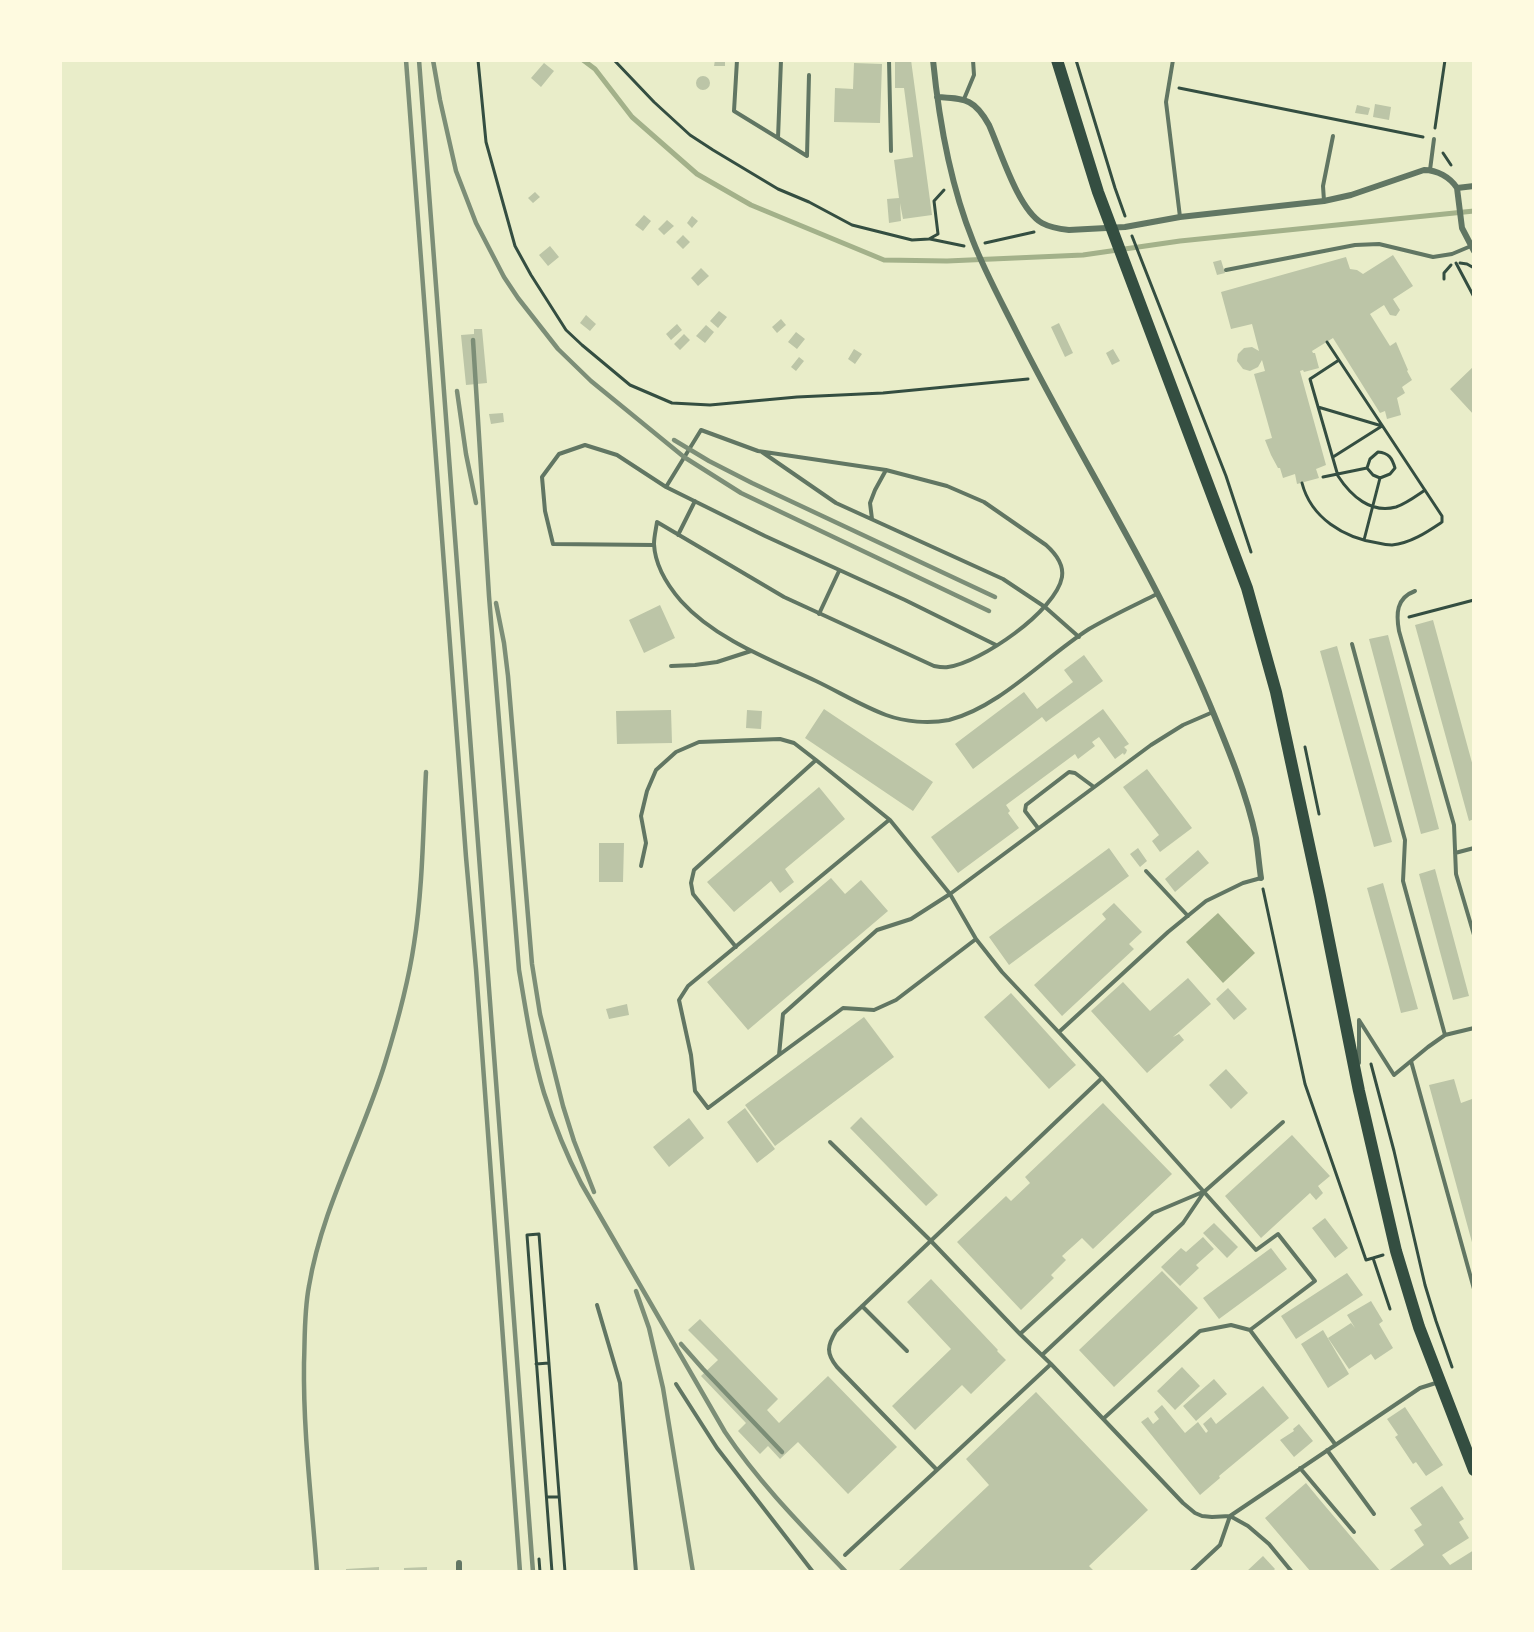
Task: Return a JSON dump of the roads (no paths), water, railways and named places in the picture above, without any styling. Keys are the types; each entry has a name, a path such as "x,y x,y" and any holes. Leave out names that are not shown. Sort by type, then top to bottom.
{"main road":[{"path":"1057,60 1098,192 1250,598 1276,692 1359,1091 1396,1251 1419,1328 1473,1462"}],"street":[{"path":"933,60 937,97 953,179 974,242 1039,378 1158,593 1190,657 1228,749 1244,797 1256,837 1261,878"},
{"path":"937,97 964,99 975,105 984,115 1023,205 1035,218 1050,227 1070,230 1125,227 1180,217 1324,201 1351,195 1416,172 1430,170 1447,177 1457,188 1462,228 1473,248"},
{"path":"1457,188 1474,186"},
{"path":"459,1563 459,1572"}],"lane":[{"path":"737,60 734,111 807,156 809,75"},
{"path":"778,138 782,60"},
{"path":"889,60 891,151"},
{"path":"964,99 974,75 973,60"},
{"path":"1173,60 1166,102 1180,217"},
{"path":"1324,201 1323,186 1333,136"},
{"path":"1430,170 1434,139"},
{"path":"1226,270 1355,245 1379,244 1433,257 1473,248"},
{"path":"666,487 701,430 761,451 886,470 947,486 984,502 1046,545 1058,559 1062,570 1060,584 1045,607 1015,634 959,665 946,668 934,666 784,597 657,522 654,545 659,566 681,601 705,623 752,651 887,715 932,722 950,719 973,710 994,698 1090,629 1158,593"},
{"path":"654,545 553,544 545,511 542,477 559,453 585,445 617,455 666,487 996,645"},
{"path":"761,451 836,503 1003,579 1045,607 1079,637"},
{"path":"872,519 870,503 874,490 886,470"},
{"path":"678,535 695,501"},
{"path":"819,614 839,571"},
{"path":"1415,591 1399,604 1397,617 1399,631 1454,825 1456,874 1474,935"},
{"path":"1352,644 1405,840 1403,881 1445,1035"},
{"path":"671,666 717,662 752,651"},
{"path":"779,1055 783,1014 876,930 911,920 950,894 1151,745 1183,725 1213,712"},
{"path":"641,866 646,843 641,816 647,791 656,770 676,752 699,742 780,739 794,742 890,820 950,894 976,939 1002,972 1102,1078 1256,1250 1278,1234 1315,1281 1250,1330"},
{"path":"736,947 693,894 691,883 694,870 816,760"},
{"path":"1038,828 1025,811 1026,805 1069,772 1075,772 1094,787"},
{"path":"890,820 687,986 679,1000 691,1055 694,1091 708,1108 843,1008 874,1010 896,999 976,939"},
{"path":"1455,853 1474,848"},
{"path":"1146,871 1188,916"},
{"path":"1059,1032 1168,932 1206,901 1261,878"},
{"path":"1359,1091 1359,1020 1394,1075 1445,1035 1474,1028"},
{"path":"1412,1062 1474,1289"},
{"path":"937,1470 831,1359 828,1349 831,1339 836,1331 930,1240 1102,1078"},
{"path":"1042,1355 1183,1223 1205,1191 1283,1122"},
{"path":"830,1142 930,1240 1183,1503 1202,1516 1230,1515 1420,1388 1440,1382"},
{"path":"1020,1334 1153,1213 1205,1191"},
{"path":"597,1305 620,1383 636,1572"},
{"path":"862,1306 907,1351"},
{"path":"1103,1419 1200,1331 1231,1324 1250,1330 1335,1444"},
{"path":"845,1555 1051,1364"},
{"path":"676,1384 717,1448 813,1572"},
{"path":"1327,1450 1374,1514"},
{"path":"1300,1468 1354,1532"},
{"path":"1191,1572 1220,1545 1230,1515"},
{"path":"1230,1515 1248,1526 1269,1544 1292,1572"}],"waterway":[{"path":"583,60 595,69 632,117 697,174 751,205 884,260 947,261 1083,255 1180,241 1474,211"}],"railway":[{"path":"406,60 520,1572"},
{"path":"419,60 533,1572"},
{"path":"433,60 456,171 476,223 504,277 558,349 591,381 684,457 741,493 989,611"},
{"path":"473,340 489,596 519,970 544,1093 570,1161 581,1183 725,1432 767,1487 846,1572"},
{"path":"457,391 476,503"},
{"path":"674,440 752,483 995,597"},
{"path":"496,603 508,676 532,964 540,1014 563,1106 594,1192"},
{"path":"317,1572 305,1415 304,1363 307,1296 323,1229 376,1091 405,989 414,944 419,901 426,772"},
{"path":"636,1291 649,1328 663,1388 693,1572"},
{"path":"681,1344 782,1452"}]}
